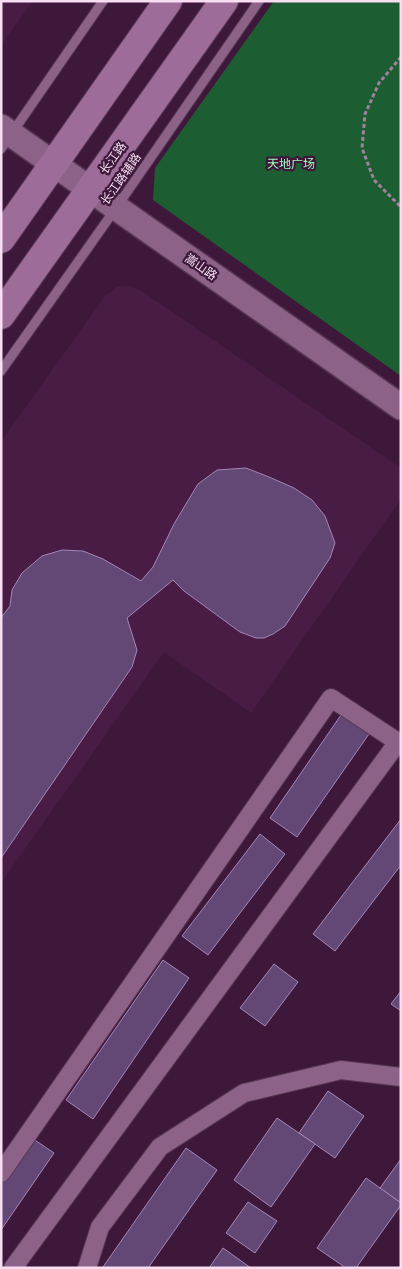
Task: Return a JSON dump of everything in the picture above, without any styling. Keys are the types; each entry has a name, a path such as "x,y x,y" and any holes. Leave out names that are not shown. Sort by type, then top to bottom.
{"main road":[{"path":"1,239 168,1"},
{"name":"长江路","path":"1,315 224,1"}],"street":[{"name":"嵩山路","path":"5,137 54,164 401,407"},
{"path":"1,1173 332,698 399,743 13,1268"},
{"path":"87,1268 100,1227 160,1147 244,1093 341,1070 401,1077"}],"lane":[{"path":"5,137 103,1"},
{"name":"长江路辅路","path":"1,371 259,1"}],"path":[{"path":"401,56 379,83 365,114 362,148 374,180 401,207"}],"shaded area":[{"path":"1,1 33,1 1,45"},
{"path":"128,286 140,290 401,468 401,499 251,713 164,652 1,883 1,441 105,296 117,287"}],"green space":[{"name":"天地广场","path":"274,1 401,1 401,376 153,200 155,168"}],"building":[{"path":"246,468 294,488 312,500 325,516 335,543 330,558 285,626 264,638 256,638 240,632 184,591 173,580 127,618 137,650 132,667 1,858 1,618 10,606 12,590 22,573 42,556 62,550 83,551 103,559 141,581 153,567 174,524 198,484 217,470"},
{"path":"341,715 369,734 297,837 270,818"},
{"path":"401,819 401,865 335,951 313,934"},
{"path":"260,834 285,854 208,955 182,936"},
{"path":"163,960 189,978 93,1119 66,1100"},
{"path":"274,964 298,982 265,1026 240,1008"},
{"path":"401,991 401,1011 391,1004"},
{"path":"328,1091 364,1116 335,1158 299,1133"},
{"path":"277,1118 315,1144 271,1207 234,1180"},
{"path":"23,1132 54,1153 1,1230 1,1163"},
{"path":"186,1148 217,1170 148,1268 103,1267"},
{"path":"401,1159 401,1203 380,1188"},
{"path":"366,1178 401,1203 401,1205 356,1268 346,1268 317,1248"},
{"path":"248,1202 277,1221 255,1253 226,1233"},
{"path":"223,1248 251,1268 209,1268"}]}
